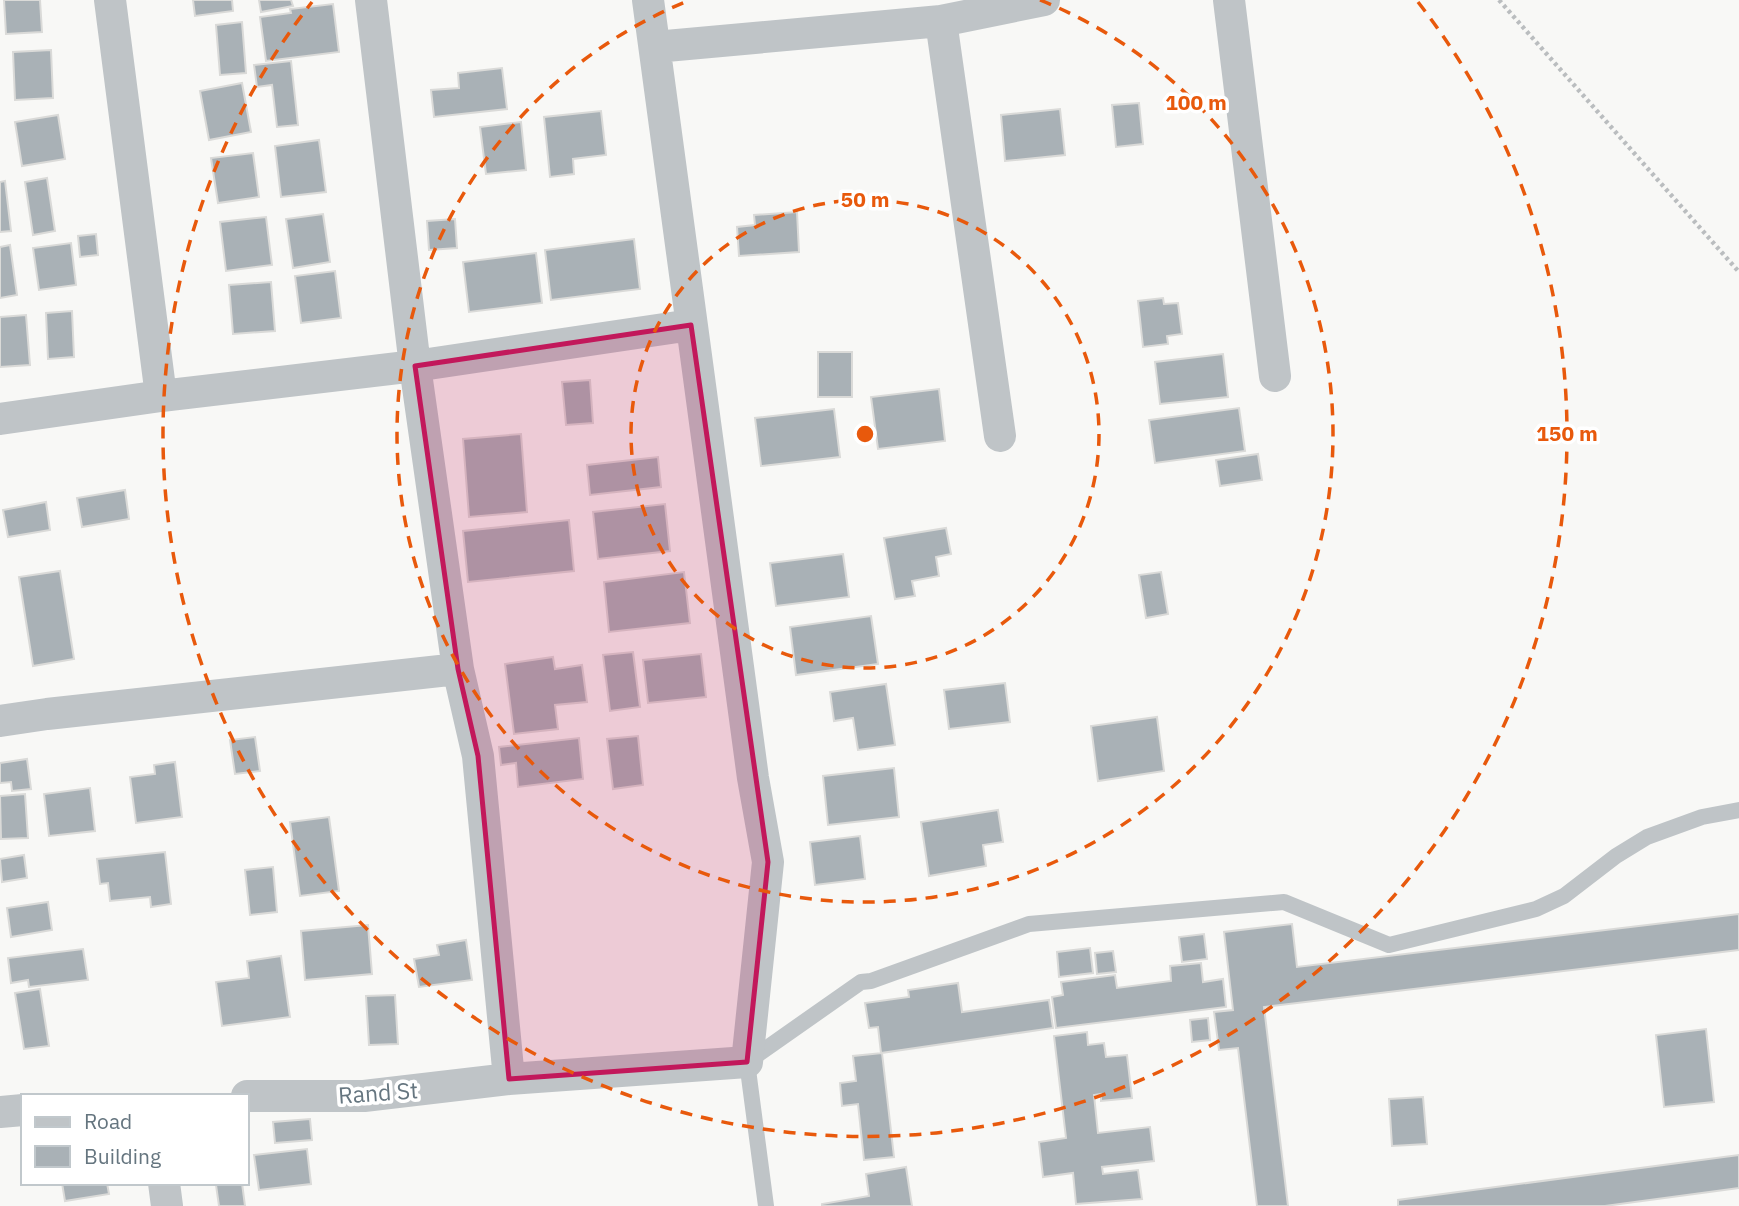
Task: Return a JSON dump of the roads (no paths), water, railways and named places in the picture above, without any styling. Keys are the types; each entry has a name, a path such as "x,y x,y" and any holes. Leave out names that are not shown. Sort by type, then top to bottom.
{"street":[{"path":"110,0 161,396"},
{"path":"371,0 415,366 458,669 478,755 509,1079"},
{"path":"648,0 752,778 768,862 747,1062"},
{"path":"655,47 942,20 1044,0"},
{"path":"1229,0 1275,376"},
{"path":"942,20 1000,436"},
{"path":"0,419 161,396 415,366 691,325"},
{"path":"0,721 458,669"},
{"name":"Rand St","path":"248,1096 364,1096 509,1079 747,1062"},
{"path":"0,1112 21,1110"},
{"path":"164,1185 167,1206"}],"lane":[{"path":"766,1206 747,1062 861,982 871,981 1029,924 1284,902 1389,945 1536,909 1564,896 1606,863 1647,837 1702,817 1739,810"}]}
